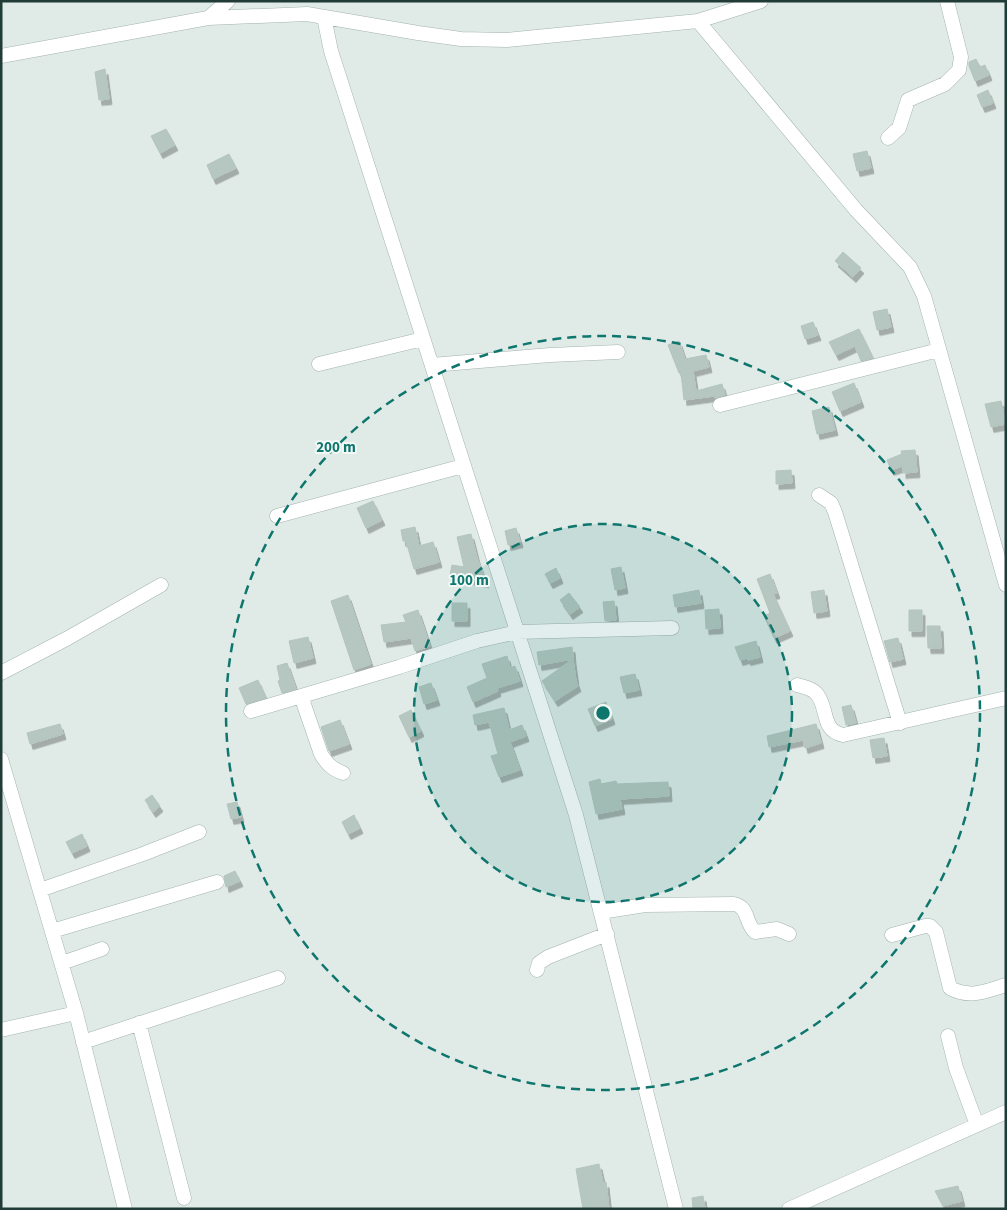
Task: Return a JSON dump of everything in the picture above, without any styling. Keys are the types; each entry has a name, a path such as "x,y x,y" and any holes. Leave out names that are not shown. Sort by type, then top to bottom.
{"street":[{"path":"208,18 228,1"},
{"path":"300,1 307,14"},
{"path":"1,56 208,18 307,14 418,34 461,39 507,40 698,21 761,1"},
{"path":"888,138 899,128 908,100 945,84 960,70 961,57 947,1"},
{"path":"324,17 331,51 576,815 676,1209"},
{"path":"698,21 856,210 910,267 924,296 1006,585"},
{"path":"319,364 423,339"},
{"path":"720,405 939,350"},
{"path":"432,365 550,355 618,352"},
{"path":"277,516 463,466"},
{"path":"819,495 831,503 835,512 900,723"},
{"path":"1,674 161,585"},
{"path":"251,711 399,667 477,641 517,632 672,628"},
{"path":"798,685 810,689 817,694 831,729 838,734 851,734 1006,698"},
{"path":"301,696 325,762 333,770 343,773"},
{"path":"1,759 76,1012 125,1209"},
{"path":"40,890 144,854 199,832"},
{"path":"52,931 217,882"},
{"path":"602,912 645,905 734,904 741,906 750,928 755,932 777,929 789,934"},
{"path":"892,935 930,926 936,932 950,988 960,993 980,993 1006,985"},
{"path":"537,970 539,963 548,957 607,934"},
{"path":"62,963 102,949"},
{"path":"83,1042 278,978"},
{"path":"1,1030 76,1012"},
{"path":"138,1023 184,1198"},
{"path":"948,1036 956,1068 977,1125"},
{"path":"789,1209 1006,1112"}],"building":[{"path":"976,59 980,67 985,65 989,75 975,81 969,62"},
{"path":"105,69 109,99 99,100 95,72"},
{"path":"988,90 993,103 982,107 977,95"},
{"path":"166,129 175,145 160,153 151,136"},
{"path":"867,151 871,168 857,171 853,154"},
{"path":"229,154 236,168 213,179 207,165"},
{"path":"843,252 861,268 853,277 835,261"},
{"path":"887,309 891,327 877,330 873,312"},
{"path":"813,322 818,335 805,339 801,326"},
{"path":"859,329 873,358 861,361 855,346 836,355 829,342"},
{"path":"679,341 685,359 706,355 709,367 693,371 696,391 722,384 725,395 715,398 714,396 684,400 681,373 679,373 668,345"},
{"path":"854,383 861,402 840,411 832,392"},
{"path":"1001,401 1006,424 991,427 985,404"},
{"path":"829,407 835,430 817,434 812,411"},
{"path":"915,450 917,472 903,473 903,466 891,470 887,460 902,454 901,451"},
{"path":"791,470 792,483 776,484 776,471"},
{"path":"373,501 382,520 366,528 357,508"},
{"path":"415,527 419,546 433,542 439,562 414,569 406,541 403,541 401,530"},
{"path":"516,528 520,542 508,545 505,531"},
{"path":"471,534 486,582 450,575 452,565 464,567 457,537"},
{"path":"621,567 625,588 615,590 611,569"},
{"path":"556,568 560,578 550,583 545,574"},
{"path":"770,574 777,593 773,594 790,631 774,638 764,616 770,613 757,579"},
{"path":"699,590 701,603 675,607 673,595"},
{"path":"824,590 827,611 814,613 811,592"},
{"path":"569,593 580,607 570,614 560,600"},
{"path":"348,595 371,664 354,670 331,601"},
{"path":"614,601 616,620 605,621 603,602"},
{"path":"452,603 467,603 467,621 452,621"},
{"path":"719,609 720,628 706,629 705,610"},
{"path":"418,610 430,646 415,651 411,638 384,642 381,625 406,622 403,615"},
{"path":"909,610 922,610 922,631 909,631"},
{"path":"927,626 940,626 941,648 928,648"},
{"path":"308,637 313,658 294,663 289,641"},
{"path":"898,638 903,659 890,662 884,641"},
{"path":"756,641 760,657 740,660 735,647"},
{"path":"572,647 573,659 539,665 537,652"},
{"path":"507,656 510,668 515,666 520,681 497,688 498,691 473,702 467,687 487,678 482,664"},
{"path":"573,659 578,686 555,701 542,681"},
{"path":"287,663 296,689 282,693 278,681 280,680 277,666"},
{"path":"635,674 639,690 624,693 620,677"},
{"path":"258,680 266,698 246,704 239,688"},
{"path":"431,683 437,700 424,704 419,687"},
{"path":"606,702 612,719 595,726 588,709"},
{"path":"851,705 856,723 846,725 842,707"},
{"path":"504,708 509,730 522,725 526,736 510,742 520,770 499,777 491,756 498,754 489,722 475,725 473,715"},
{"path":"411,710 421,731 409,737 399,716"},
{"path":"340,720 349,744 329,751 321,727"},
{"path":"60,724 63,734 30,744 27,733"},
{"path":"816,724 821,743 805,748 803,740 769,747 767,736"},
{"path":"884,738 887,756 873,758 870,740"},
{"path":"600,779 601,784 616,781 617,784 668,782 669,796 620,799 622,809 596,814 589,782"},
{"path":"152,795 160,806 153,812 145,800"},
{"path":"237,802 241,817 231,819 227,804"},
{"path":"354,815 360,828 348,834 342,822"},
{"path":"82,834 87,846 72,853 66,842"},
{"path":"235,871 240,881 226,887 224,876"},
{"path":"599,1164 603,1183 606,1182 609,1209 583,1209 576,1169"},
{"path":"958,1186 962,1201 943,1206 935,1191"},
{"path":"703,1196 705,1208 693,1209 692,1198"}]}
